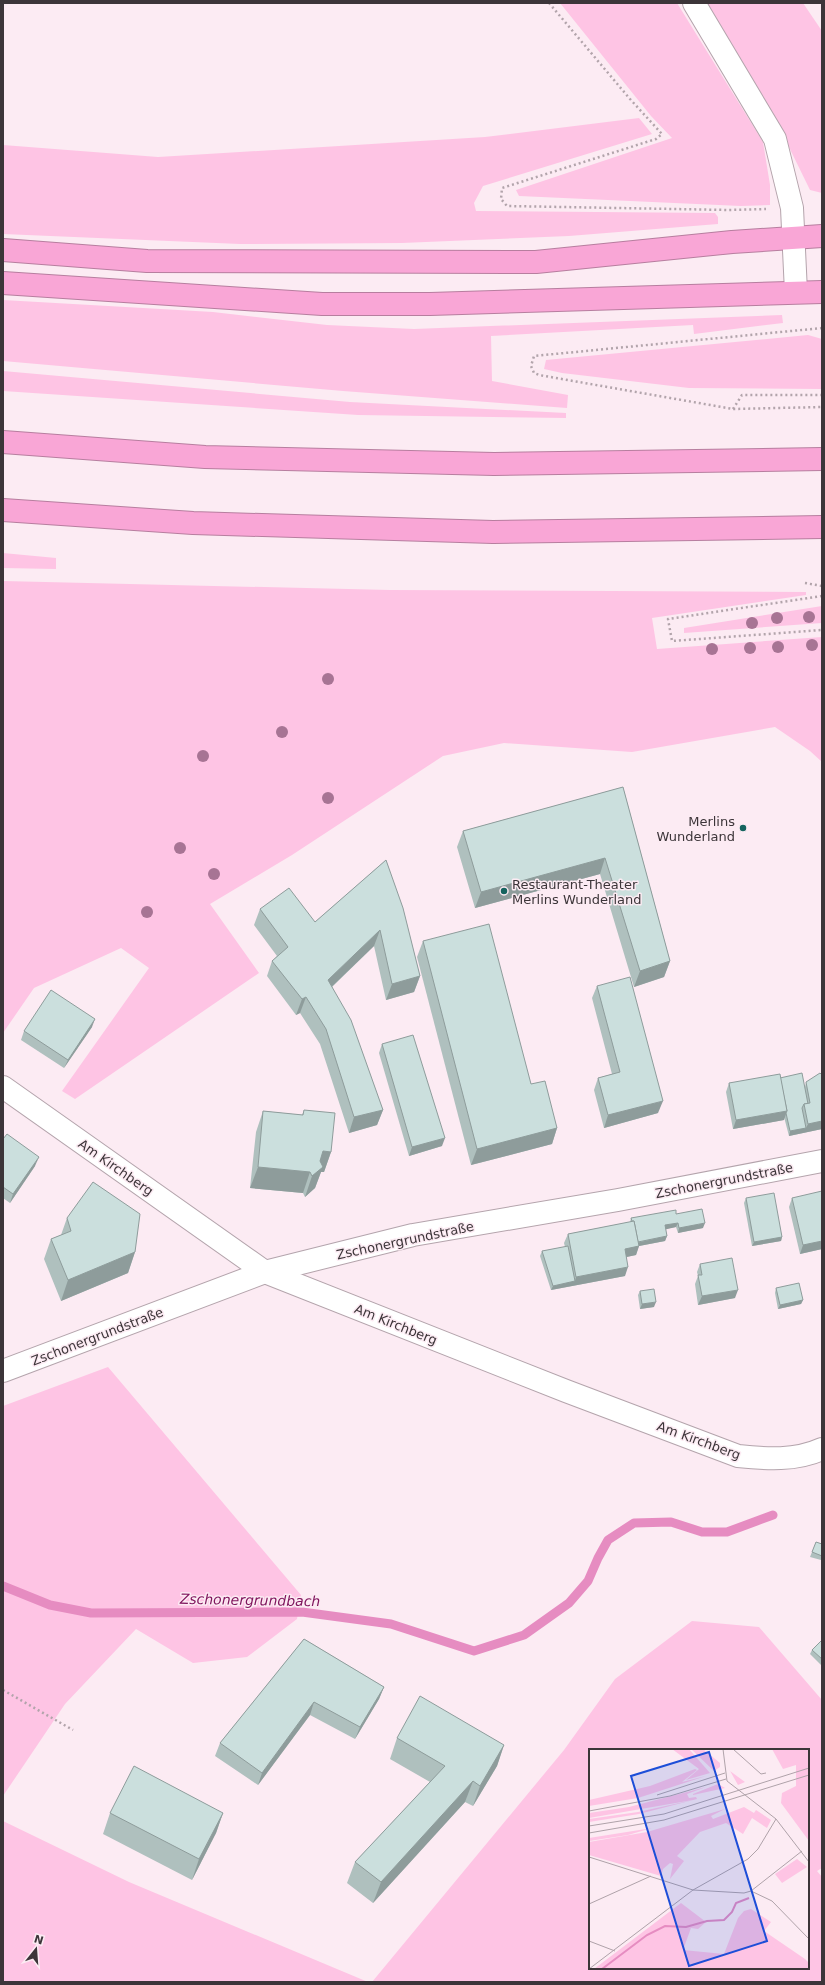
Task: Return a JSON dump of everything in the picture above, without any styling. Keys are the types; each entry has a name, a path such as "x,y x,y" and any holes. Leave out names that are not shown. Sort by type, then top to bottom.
{"highway":[{"path":"3,250 155,261 536,262 724,243 822,236"},
{"path":"3,283 322,304 430,304 822,292"},
{"path":"3,442 205,457 479,463 822,459"},
{"path":"3,510 193,523 493,532 822,528"}],"street":[{"path":"694,3 775,140 792,208 796,292"},
{"name":"Am Kirchberg","path":"3,1087 265,1272 566,1391 738,1456 765,1459 820,1457"},
{"name":"Zschonergrundstraße","path":"5,1364 265,1272 413,1235 625,1198 822,1160"}],"path":[{"path":"550,3 630,99 662,134 656,139 502,188 501,199 507,206 729,210 792,208"},
{"path":"822,328 534,356 531,366 534,373 539,375 733,409 822,407"},
{"path":"733,409 742,396 822,395"},
{"path":"805,583 822,586"},
{"path":"822,596 668,619 672,641 822,630"},
{"path":"3,1690 73,1730"}],"shaded area":[{"path":"560,3 677,3 763,142 770,185 770,205 741,206 519,196 516,190 672,138 651,116"},
{"path":"707,3 803,3 822,31 822,193 810,190 786,141"},
{"path":"639,118 652,134 483,186 474,203 476,211 715,213 718,217 718,224 569,236 402,243 240,244 3,234 3,145 158,157 485,137"},
{"path":"3,300 213,312 327,325 414,329 782,315 783,323 694,334 693,325 491,336 492,381 568,395 567,408 343,391 3,361"},
{"path":"808,335 822,339 822,389 689,388 562,373 544,369 546,360"},
{"path":"3,371 350,402 566,413 566,418 358,415 3,391"},
{"path":"3,553 56,558 56,569 3,568"},
{"path":"3,581 390,590 806,592 806,595 652,618 657,649 822,637 822,762 810,751 775,727 632,752 504,743 443,756 292,855 210,904 259,973 75,1099 62,1091 149,968 121,948 34,988 3,1033"},
{"path":"822,606 822,623 684,633 684,628"},
{"path":"108,1367 301,1595 297,1619 247,1657 193,1663 136,1629 65,1704 3,1796 3,1406"},
{"path":"692,1621 759,1627 822,1700 822,1868 817,1871 822,1877 822,1982 372,1982 564,1750 615,1679"},
{"path":"3,1821 129,1882 368,1982 3,1982"}],"building":[{"name":"Restaurant-Theater Merlins Wunderland","path":"623,787 670,961 640,971 605,858 481,892 463,831"},
{"path":"386,860 403,908 420,976 392,984 380,930 328,980 351,1020 383,1110 354,1117 326,1029 306,997 302,999 272,961 288,947 260,909 289,888 315,922"},
{"path":"489,924 531,1084 545,1081 557,1128 477,1149 423,941"},
{"path":"630,977 663,1101 608,1115 598,1078 620,1072 597,986"},
{"path":"51,990 95,1019 68,1060 24,1031"},
{"path":"413,1035 445,1138 412,1147 382,1044"},
{"path":"802,1073 808,1104 804,1104 802,1108 806,1128 790,1131 780,1078"},
{"path":"820,1073 822,1075 822,1121 808,1124 804,1104 810,1103 806,1082"},
{"path":"780,1074 787,1111 736,1120 729,1083"},
{"path":"304,1110 335,1113 331,1152 323,1151 320,1161 323,1167 312,1176 310,1172 258,1167 263,1111 303,1115"},
{"path":"7,1134 39,1157 13,1194 3,1187 3,1139"},
{"path":"93,1182 140,1214 135,1252 68,1280 51,1239 71,1231 67,1218"},
{"path":"822,1191 822,1241 803,1245 792,1198"},
{"path":"774,1193 782,1237 754,1242 746,1198"},
{"path":"702,1209 705,1223 679,1228 678,1223 665,1225 667,1236 638,1242 634,1221 632,1221 631,1218 676,1210 676,1214"},
{"path":"634,1221 639,1246 625,1249 628,1267 576,1277 568,1234"},
{"path":"568,1246 575,1281 553,1286 542,1251"},
{"path":"732,1258 738,1290 702,1296 698,1275 702,1275 700,1264"},
{"path":"799,1283 803,1300 780,1305 776,1288"},
{"path":"654,1289 656,1302 642,1304 640,1291"},
{"path":"816,1542 822,1544 822,1556 812,1552"},
{"path":"304,1639 384,1687 360,1727 314,1702 262,1773 220,1743"},
{"path":"822,1640 822,1659 812,1650"},
{"path":"420,1696 504,1745 480,1786 473,1781 381,1882 355,1862 445,1766 397,1738"},
{"path":"134,1766 223,1813 199,1859 110,1813"}],"waterway":[{"name":"Zschonergrundbach","path":"3,1586 50,1605 91,1613 302,1612 391,1624 474,1651 524,1635 569,1603 588,1581 608,1540 634,1523 671,1522 702,1532 727,1532 773,1515"}],"place":[{"name":"Merlins Wunderland","path":"743,828"},
{"name":"Restaurant-Theater Merlins Wunderland","path":"504,891"}]}
